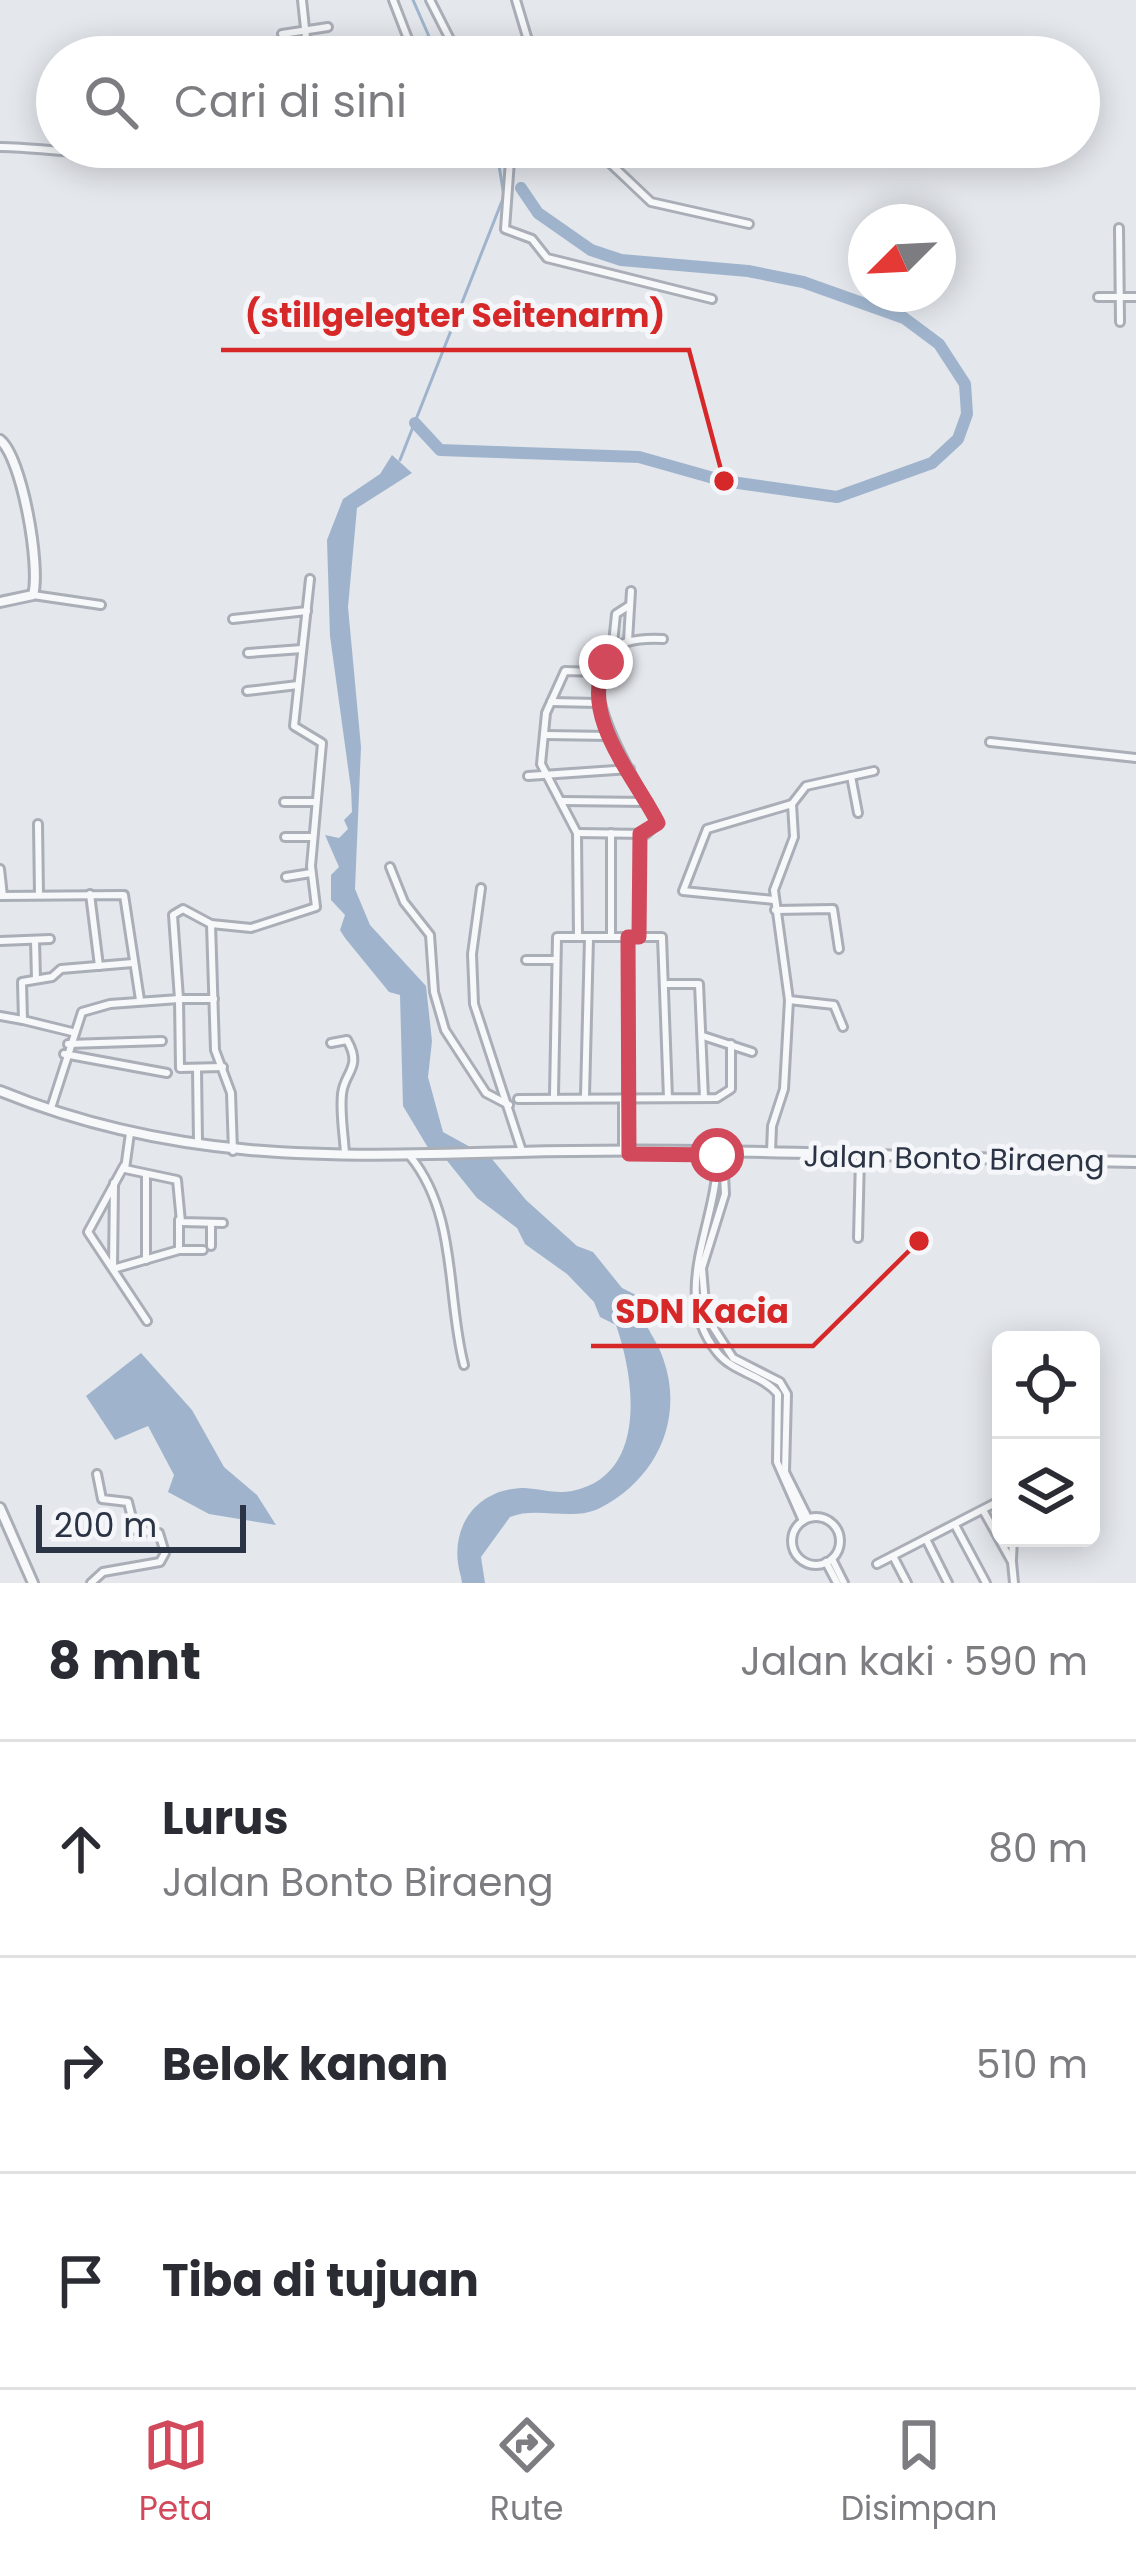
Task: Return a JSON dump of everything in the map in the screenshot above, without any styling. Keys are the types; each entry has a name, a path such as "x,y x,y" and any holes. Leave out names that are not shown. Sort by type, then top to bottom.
{"street":[{"path":"302,0 306,36"},
{"path":"393,0 407,36"},
{"path":"430,0 448,36"},
{"path":"516,0 527,36"},
{"path":"282,34 328,27"},
{"path":"0,147 36,148"},
{"path":"510,168 506,229 532,238 547,258 712,299"},
{"path":"618,168 642,196 660,206 749,224"},
{"path":"1119,228 1120,322"},
{"path":"1098,297 1136,297"},
{"path":"0,440 12,453 32,538 33,595"},
{"path":"224,1067 180,1069 173,913 183,909 212,924 251,928 316,908 312,836 322,742 294,726 310,579"},
{"path":"628,641 631,591"},
{"path":"0,602 33,595 101,605"},
{"path":"577,833 640,834 658,823 610,736 598,703 600,672 611,653 616,614 630,605"},
{"path":"232,619 307,611"},
{"path":"611,653 628,641 663,639"},
{"path":"248,653 302,649"},
{"path":"578,937 577,833 543,772 545,735 551,702 565,671 600,672"},
{"path":"247,691 298,685"},
{"path":"551,702 598,703"},
{"path":"545,735 610,736"},
{"path":"990,742 1136,758"},
{"path":"528,776 630,770"},
{"path":"774,900 683,891 707,829 792,804 806,786 874,771"},
{"path":"851,775 858,813"},
{"path":"562,801 648,802"},
{"path":"284,802 315,802"},
{"path":"771,1155 772,1126 784,1089 789,1000 774,900 776,875 794,837 792,804"},
{"path":"38,824 39,896"},
{"path":"611,833 611,937"},
{"path":"639,937 640,834"},
{"path":"285,837 312,836"},
{"path":"390,867 404,902 430,935 434,992 445,1030 486,1093 509,1105"},
{"path":"0,869 2,896 126,898 140,1000"},
{"path":"286,877 311,872"},
{"path":"481,888 472,954 474,1004 522,1151"},
{"path":"90,894 99,966"},
{"path":"775,910 832,908 839,949"},
{"path":"212,924 215,1050 231,1093 233,1151"},
{"path":"554,1095 557,937 662,937 668,984 668,1098"},
{"path":"585,1096 589,937"},
{"path":"626,1154 628,937"},
{"path":"0,940 50,939"},
{"path":"35,940 36,979"},
{"path":"526,960 556,960"},
{"path":"23,1020 22,982 61,969 133,963"},
{"path":"668,984 700,984 704,1098"},
{"path":"50,1112 71,1033 87,1009 140,1000 214,999"},
{"path":"789,1000 834,1005 843,1027"},
{"path":"0,1016 71,1033"},
{"path":"703,1036 752,1052"},
{"path":"331,1043 347,1040 352,1047 354,1073 342,1091 345,1157"},
{"path":"68,1044 162,1041"},
{"path":"518,1099 554,1095 704,1098 731,1089 730,1044"},
{"path":"64,1054 166,1072"},
{"path":"197,1069 198,1142"},
{"name":"Jalan Bonto Biraeng","path":"0,1091 50,1112 130,1133 233,1151 345,1157 522,1151 1136,1162"},
{"path":"130,1133 124,1166 88,1232 147,1321"},
{"path":"720,1155 725,1194 702,1268 706,1316 717,1341 733,1358 780,1382 787,1394 783,1460 806,1520"},
{"path":"410,1156 447,1238 451,1306 464,1365"},
{"path":"858,1238 860,1157"},
{"path":"124,1166 178,1180 179,1250"},
{"path":"146,1175 146,1260"},
{"path":"113,1269 114,1183"},
{"path":"179,1220 223,1223"},
{"path":"113,1269 179,1250 207,1248 211,1223"},
{"path":"91,1583 104,1572 165,1556 159,1534 135,1531 128,1502 102,1499 98,1474"},
{"path":"877,1564 992,1505"},
{"path":"0,1508 33,1583"},
{"path":"983,1510 992,1522"},
{"path":"823,1518 836,1527 840,1542 829,1560 807,1562 796,1552 793,1537 806,1520 823,1518"},
{"path":"955,1525 986,1583"},
{"path":"926,1539 948,1583"},
{"path":"1006,1547 1012,1562"},
{"path":"1013,1547 1014,1583"},
{"path":"893,1556 907,1583"},
{"path":"829,1560 840,1583"}],"water":[{"path":"392,455 412,473 357,508 348,607 361,747 355,889 370,925 426,986 432,1041 428,1077 443,1132 492,1159 526,1200 577,1246 593,1252 622,1288 640,1297 642,1314 669,1381 668,1425 637,1481 589,1512 510,1517 481,1557 485,1583 462,1583 458,1544 469,1515 492,1495 525,1488 572,1491 596,1482 614,1466 630,1423 628,1372 616,1325 600,1317 594,1302 567,1274 525,1244 517,1228 477,1198 444,1157 430,1151 403,1106 400,995 389,992 345,938 340,930 345,915 331,900 331,875 339,867 325,835 339,838 348,829 344,820 352,812 330,636 327,540 343,499 380,474"},
{"path":"141,1353 192,1410 224,1467 257,1495 276,1525 209,1514 168,1492 174,1475 148,1426 115,1440 86,1396"}],"waterway":[{"path":"413,0 429,36"},
{"path":"400,460 504,196 499,168"},
{"path":"415,423 440,450 639,457 724,481 837,497 932,463 958,439 967,414 965,384 939,344 904,318 803,282 748,271 621,260 591,250 538,213 521,188"}],"place":[{"name":"(stillgelegter Seitenarm)","path":"724,481"},
{"name":"SDN Kacia","path":"919,1241"}],"route":[{"path":"606,662 597,695 600,716 658,823 640,834 639,937 628,937 629,1154 717,1155"}]}
